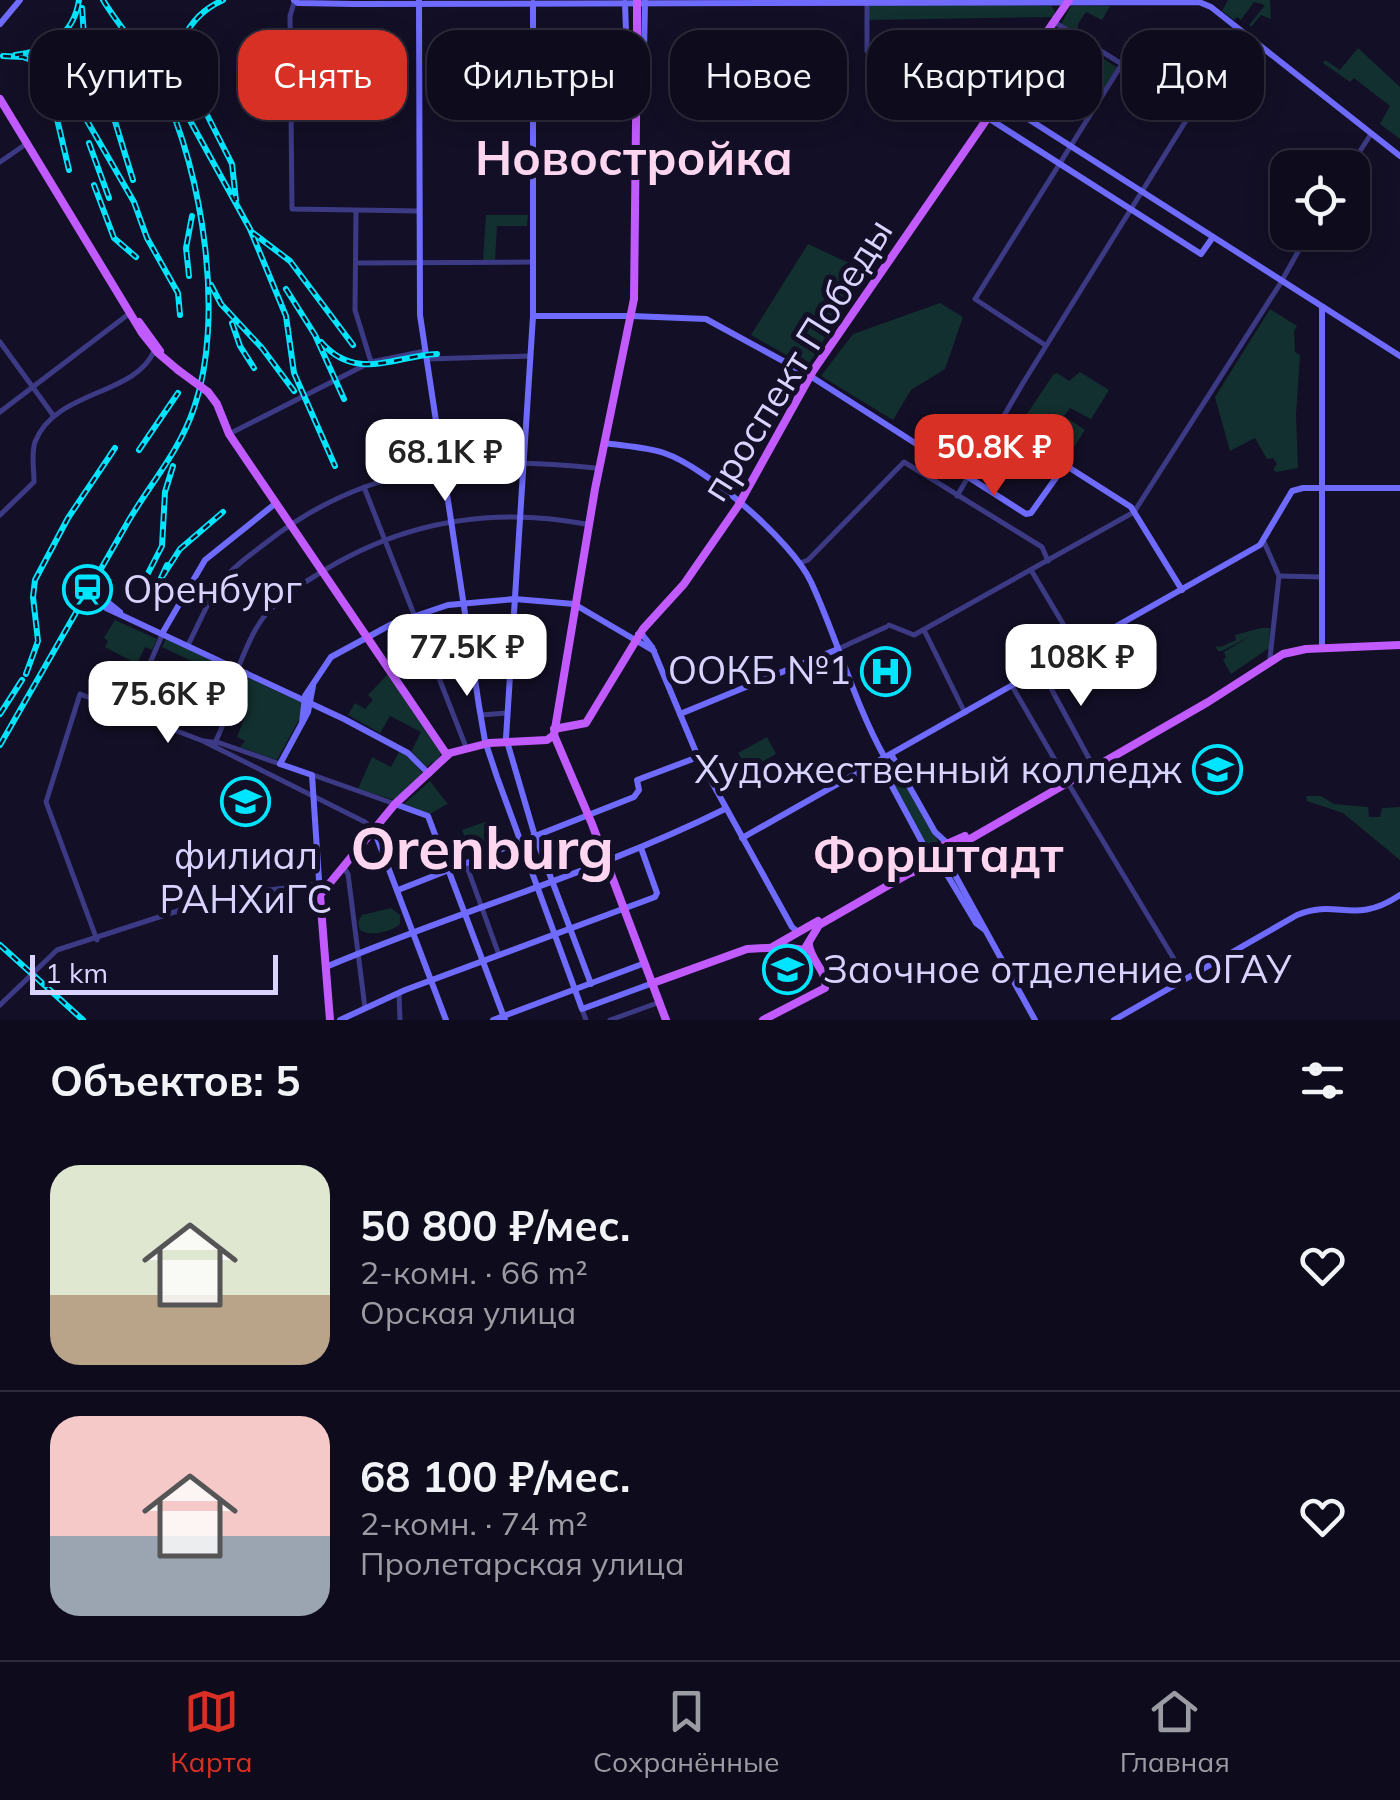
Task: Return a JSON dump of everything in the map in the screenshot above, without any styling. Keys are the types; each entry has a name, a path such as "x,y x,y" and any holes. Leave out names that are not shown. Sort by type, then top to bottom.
{"main road":[{"path":"0,24 20,0"},
{"name":"проспект Победы","path":"1049,30 1065,1"},
{"path":"294,2 1199,2 1239,30"},
{"path":"419,2 420,315 481,715 486,743 519,842 583,1008 744,950 808,948"},
{"path":"1046,2 1056,7 1055,21"},
{"path":"532,3 532,316 507,742 535,836 591,984"},
{"path":"635,3 635,30"},
{"path":"635,3 639,30"},
{"path":"631,30 635,3"},
{"path":"1264,50 1400,156"},
{"path":"1,100 158,356 208,392 217,404 229,434 448,755"},
{"path":"574,604 636,272 634,120"},
{"name":"проспект Победы","path":"555,729 586,722 634,636 697,566 741,502 810,376 985,120"},
{"path":"997,120 1201,254 1213,237"},
{"path":"1029,120 1400,356"},
{"path":"1322,647 1324,310"},
{"path":"532,316 704,318 810,376 1028,514 1065,465 1123,500 1182,590"},
{"path":"630,316 596,468 555,729 666,1020"},
{"path":"147,335 158,356"},
{"path":"604,443 673,457 741,502 800,564 811,581 923,844 926,861"},
{"path":"742,838 1264,542 1289,493 1298,488 1400,489"},
{"path":"163,632 205,560 276,503"},
{"path":"330,1020 312,775 283,765 302,723 313,684 331,657 416,614 465,602 515,600 574,604 654,651 725,810 808,948 826,986 763,1020"},
{"path":"120,612 408,753 430,774"},
{"path":"1067,780 1221,692 1278,651 1400,644"},
{"path":"680,714 838,648"},
{"path":"770,948 790,938 795,930 951,848 1172,721"},
{"path":"320,895 396,804 448,755 466,746 547,740 555,729"},
{"path":"398,890 634,797 637,780 698,756"},
{"path":"885,758 938,837 951,848"},
{"path":"396,804 428,816 504,1018"},
{"path":"326,966 607,863 725,810"},
{"path":"374,830 446,1020"},
{"path":"340,1020 432,980 658,894 641,848"},
{"path":"946,866 951,848"},
{"path":"808,948 820,926 926,861 946,866 1035,1020"},
{"path":"1114,1020 1305,912 1364,912 1380,908 1400,895"},
{"path":"790,938 792,948"},
{"path":"493,1020 645,963"}],"street":[{"path":"867,1 867,30"},
{"path":"294,2 290,16 293,210 420,211"},
{"path":"1046,345 975,301 1122,64 1055,21"},
{"path":"956,496 1186,120"},
{"path":"1361,150 1371,134"},
{"path":"0,162 26,144"},
{"path":"356,211 355,310 371,362"},
{"path":"838,648 889,627 914,635 1134,512 1299,250"},
{"path":"356,263 533,262"},
{"path":"0,412 130,313"},
{"path":"0,342 53,416"},
{"path":"229,434 371,362 426,355 530,356"},
{"path":"0,515 34,482 34,446 53,416 141,370 158,356"},
{"path":"188,644 226,576 290,524 324,504 364,487 444,466 524,462 596,468"},
{"path":"800,564 904,462 1042,547 1048,561"},
{"path":"364,487 466,746"},
{"path":"215,744 251,636 270,610 322,571 384,538 452,520 520,517 586,524"},
{"path":"1264,542 1279,576 1275,592 1278,651"},
{"path":"1031,570 1078,650"},
{"path":"1279,576 1322,576"},
{"path":"924,630 965,713"},
{"path":"129,712 163,632"},
{"path":"1041,670 1092,764"},
{"path":"1012,686 1186,979"},
{"path":"96,940 46,802 81,693 203,741 283,765"},
{"path":"481,715 508,713"},
{"path":"215,744 374,830"},
{"path":"312,775 396,804"},
{"path":"465,863 500,955"},
{"path":"344,868 348,874 365,1008"},
{"path":"0,1005 54,952 226,895 318,884"},
{"path":"400,993 400,1020"},
{"path":"610,1020 660,1002"},
{"path":"583,1008 586,1020"}],"green space":[{"path":"1228,0 1270,0 1271,19 1261,15 1249,25 1265,5 1254,2 1241,20 1234,20 1222,11"},
{"path":"869,4 1051,6 1055,11 1054,17 869,20"},
{"path":"1071,6 1110,6 1102,20 1086,12 1077,30 1061,24"},
{"path":"1358,48 1400,87 1400,139 1380,124 1390,106 1354,78 1350,82 1323,63 1325,60 1340,70"},
{"path":"1102,58 1118,68 1102,93"},
{"path":"486,215 528,215 527,226 497,226 495,261 483,260"},
{"path":"808,244 866,271 807,367 751,335"},
{"path":"940,303 963,317 945,369 911,390 893,420 821,376 853,334"},
{"path":"1270,309 1297,326 1295,352 1300,355 1298,468 1276,472 1273,469 1277,464 1273,458 1267,459 1255,438 1230,451 1215,397"},
{"path":"1080,372 1109,390 1091,419 1070,408 1064,416 1085,430 1072,450 1023,420 1053,375 1057,373 1069,381"},
{"path":"115,620 157,639 152,650 145,647 137,664 105,647 108,641 104,638"},
{"path":"1270,628 1269,648 1231,674 1223,660 1224,652 1251,636 1222,651 1215,646"},
{"path":"167,637 240,671 240,684 162,647"},
{"path":"388,674 442,752 434,765 432,762 427,767 411,752 421,732 390,716 380,733 348,715 355,703 365,709 373,700 368,695"},
{"path":"249,678 301,702 301,716 277,760 240,747 245,741 237,737 245,716 233,710"},
{"path":"767,737 776,754 732,779 728,772 744,763 738,753"},
{"path":"399,752 408,756 424,775 394,800 358,789 372,757 391,767"},
{"path":"894,761 938,841 927,848 882,767"},
{"path":"430,781 450,807 447,804 430,814 404,804"},
{"path":"1306,796 1368,807 1369,817 1380,817 1382,808 1400,807 1400,860 1343,813 1307,801"},
{"path":"485,822 493,845 471,855 462,830"},
{"path":"391,908 400,915 396,927 375,933 360,930 358,922 362,915"}],"railway":[{"path":"15,55 38,50 58,39 72,22 79,0"},
{"path":"0,745 129,520 181,438 203,372 208,290 205,247 189,161 156,76 103,0"},
{"path":"188,30 208,9 223,0"},
{"path":"82,8 84,30"},
{"path":"3,56 23,57 42,64 71,93 134,202 147,238 178,293 180,315"},
{"path":"57,120 69,170"},
{"path":"115,120 133,180"},
{"path":"190,120 250,229 286,316 294,373 335,466"},
{"path":"210,120 232,164 236,200"},
{"path":"89,143 109,198"},
{"path":"94,185 114,238 136,257"},
{"path":"189,276 186,248 192,216"},
{"path":"253,233 290,261 353,345"},
{"path":"211,285 221,304 262,348 294,391"},
{"path":"286,289 315,335 344,399"},
{"path":"232,323 254,368"},
{"path":"321,342 334,354 362,364 437,354"},
{"path":"139,450 178,393"},
{"path":"26,674 38,641 35,580 68,518 115,448"},
{"path":"144,581 162,546 165,492 173,466"},
{"path":"162,577 180,549 223,512"},
{"path":"156,608 157,587 167,565"},
{"path":"0,714 22,680"},
{"path":"0,945 83,1020"}],"place":[{"name":"Оренбург","path":"88,590"},
{"name":"ООКБ №1","path":"886,671"},
{"name":"Художественный колледж","path":"1217,770"},
{"name":"филиал РАНХиГС","path":"246,802"},
{"name":"Заочное отделение ОГАУ","path":"788,970"}],"district":[{"name":"Новостройка","path":"634,158"},
{"name":"Orenburg","path":"482,849"},
{"name":"Форштадт","path":"938,855"}]}
